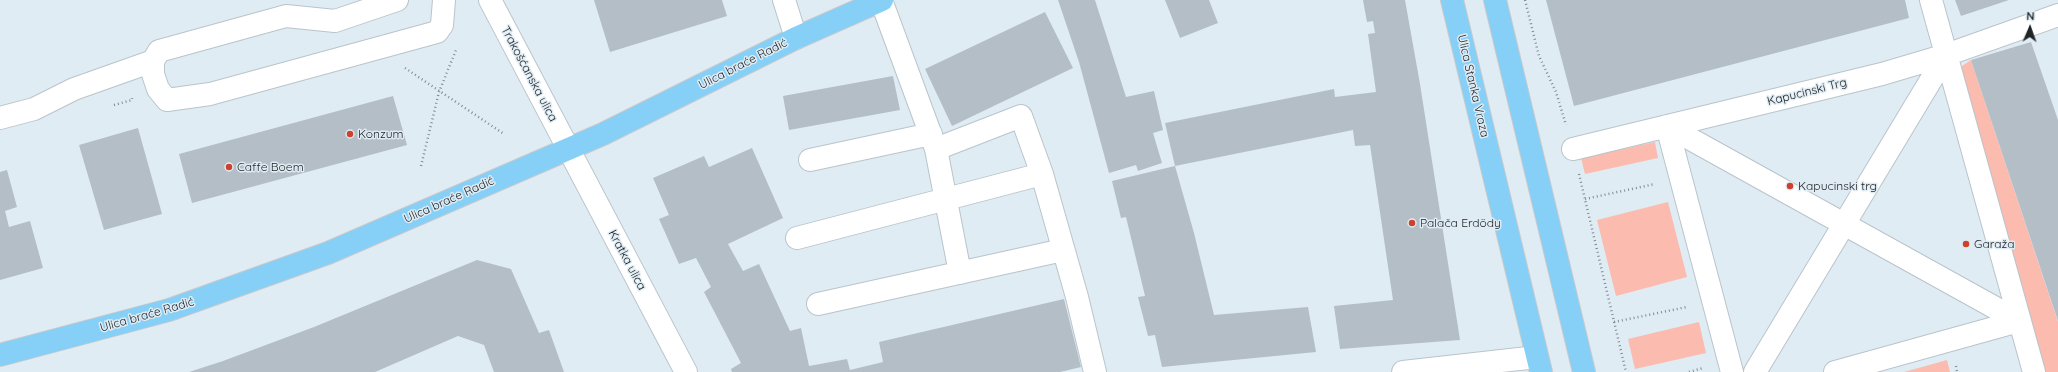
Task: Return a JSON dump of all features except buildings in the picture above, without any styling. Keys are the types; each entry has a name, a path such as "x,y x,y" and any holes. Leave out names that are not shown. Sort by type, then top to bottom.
{"main road":[{"name":"Ulica braće Radić","path":"0,355 169,310 328,253 603,134 796,38 881,0"},
{"name":"Ulica Stanka Vraza","path":"1452,0 1539,365"},
{"path":"1495,0 1584,372"}],"street":[{"path":"397,0 335,21 286,16 159,51 154,61 153,74 158,89 167,100 181,100 210,94 437,32 442,25 444,0"},
{"name":"Trakošćanska ulica","path":"490,0 569,148"},
{"path":"784,0 796,38"},
{"path":"881,0 934,142 947,200 960,273"},
{"path":"1931,0 2034,372"},
{"name":"Kapucinski Trg","path":"1573,149 1882,74 1946,55 2058,15"},
{"path":"1755,372 1946,55"},
{"path":"0,118 34,109 74,89 154,61"},
{"path":"810,160 934,142 1021,116 1042,174 1095,372"},
{"path":"1667,126 2019,321"},
{"path":"1667,126 1732,372"},
{"name":"Kratka ulica","path":"569,148 686,372"},
{"path":"798,238 1042,174"},
{"path":"818,304 1063,250"},
{"path":"1835,372 2019,321"},
{"path":"1403,372 1539,365"}],"path":[{"path":"1525,0 1539,56 1556,92 1573,149 1626,372"},
{"path":"396,43 405,69 504,134"},
{"path":"421,166 439,92 457,47"},
{"path":"1585,199 1681,179"},
{"path":"1614,322 1713,301"}],"shaded area":[{"path":"1971,60 2058,322 2058,372 2042,372 1959,68"},
{"path":"1655,142 1658,158 1585,174 1581,158"},
{"path":"1668,202 1687,277 1616,296 1597,220"},
{"path":"1699,322 1706,353 1635,369 1628,339"},
{"path":"1947,360 1950,372 1904,372"}],"place":[{"name":"Konzum","path":"350,134"},
{"name":"Caffe Boem","path":"229,167"},
{"name":"Kapucinski trg","path":"1790,186"},
{"name":"Palača Erdödy","path":"1412,223"},
{"name":"Garaža","path":"1966,244"}]}
